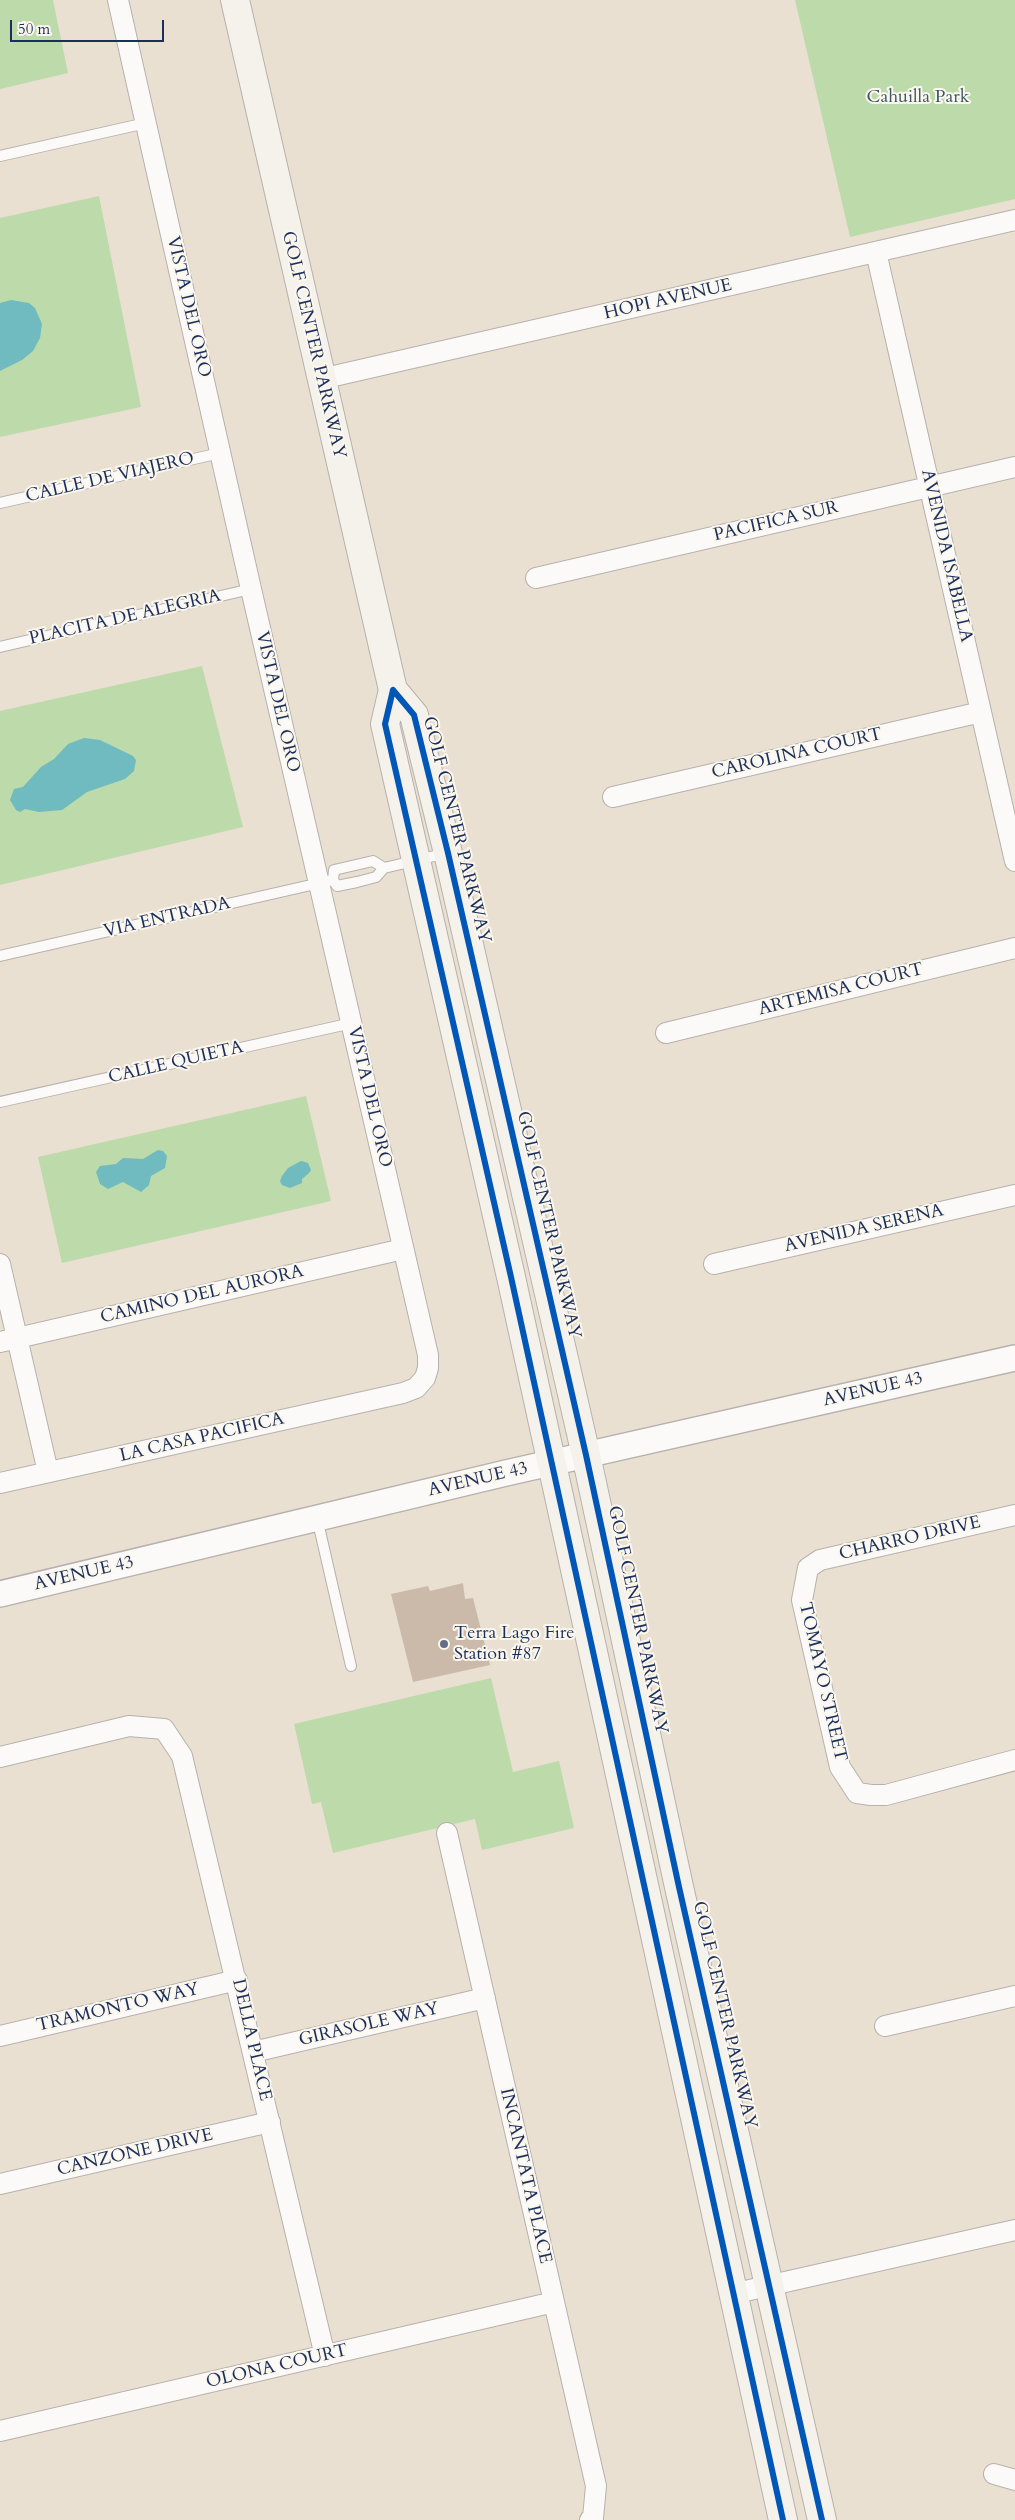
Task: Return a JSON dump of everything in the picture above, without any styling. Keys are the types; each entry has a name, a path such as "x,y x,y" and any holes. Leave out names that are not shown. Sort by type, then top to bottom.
{"main road":[{"name":"GOLF CENTER PARKWAY","path":"234,0 393,690 386,724 551,1463 783,2520"},
{"name":"GOLF CENTER PARKWAY","path":"393,690 414,715 448,853 586,1455 681,1897 822,2520"}],"street":[{"name":"VISTA DEL ORO","path":"118,0 251,589 326,882 352,1023 428,1355 428,1368 424,1378 416,1388 403,1393"},
{"name":"HOPI AVENUE","path":"321,379 1015,220"},
{"name":"AVENIDA ISABELLA","path":"876,252 1015,861"},
{"name":"PACIFICA SUR","path":"536,578 1015,466"},
{"name":"CAROLINA COURT","path":"614,797 981,712"},
{"name":"ARTEMISA COURT","path":"666,1033 1015,948"},
{"name":"AVENIDA SERENA","path":"714,1264 1015,1195"},
{"name":"CAMINO DEL AURORA","path":"8,1340 403,1249"},
{"path":"0,1264 8,1340 48,1472"},
{"name":"AVENUE 43","path":"0,1594 551,1463 1015,1358"},
{"name":"LA CASA PACIFICA","path":"0,1483 403,1393"},
{"name":"CHARRO DRIVE","path":"808,1568 820,1560 1015,1516"},
{"name":"TOMAYO STREET","path":"808,1568 802,1600 840,1767 857,1793 871,1796 886,1794 1015,1760"},
{"name":"DELLA PLACE","path":"0,1757 129,1726 164,1729 182,1756 237,1980 325,2356"},
{"name":"INCANTATA PLACE","path":"447,1833 596,2486 591,2519"},
{"name":"TRAMONTO WAY","path":"0,2036 237,1980"},
{"path":"885,2026 1015,1996"},
{"name":"GIRASOLE WAY","path":"253,2052 485,1998"},
{"name":"CANZONE DRIVE","path":"0,2184 270,2122"},
{"path":"732,2294 1015,2230"},
{"name":"OLONA COURT","path":"0,2431 554,2302"},
{"path":"994,2474 1015,2480"}],"lane":[{"path":"0,156 146,123"},
{"name":"CALLE DE VIAJERO","path":"0,503 220,453"},
{"name":"PLACITA DE ALEGRIA","path":"0,647 251,589"},
{"name":"VIA ENTRADA","path":"0,956 326,882 337,886 347,884 376,877 384,868 448,853"},
{"name":"VIA ENTRADA","path":"326,882 334,870 373,861 384,868"},
{"name":"CALLE QUIETA","path":"0,1102 352,1023"},
{"path":"317,1518 351,1666"}],"green space":[{"path":"0,0 53,0 68,73 0,89"},
{"name":"Cahuilla Park","path":"795,0 1015,0 1015,199 850,237"},
{"path":"99,196 141,407 0,437 0,218"},
{"path":"202,666 243,827 0,885 0,711"},
{"path":"306,1096 331,1201 62,1263 38,1157"},
{"path":"491,1678 513,1772 559,1761 574,1828 482,1850 475,1819 333,1853 321,1802 312,1804 294,1724"}],"water":[{"path":"11,300 29,303 35,308 42,324 40,338 33,351 22,360 0,371 0,303"},
{"path":"84,738 100,740 133,756 136,760 134,771 125,779 87,792 62,810 39,812 25,809 20,812 16,810 10,800 14,789 23,787 41,767 54,759 68,744"},
{"path":"158,1150 163,1151 167,1156 165,1168 151,1176 149,1185 141,1192 123,1182 108,1189 100,1184 96,1172 100,1166 116,1164 123,1158 143,1159"},
{"path":"301,1161 308,1163 311,1170 302,1179 302,1183 290,1188 282,1185 280,1181 288,1168"}],"building":[{"name":"Terra Lago Fire Station #87","path":"463,1583 465,1599 473,1598 490,1665 413,1682 391,1594 428,1586 430,1591"}],"cycle path":[{"path":"393,690 414,715 448,853 586,1455 679,1887 822,2520"},
{"path":"393,690 385,724 511,1277 783,2520"}],"place":[{"name":"Terra Lago Fire Station #87","path":"444,1644"}]}
